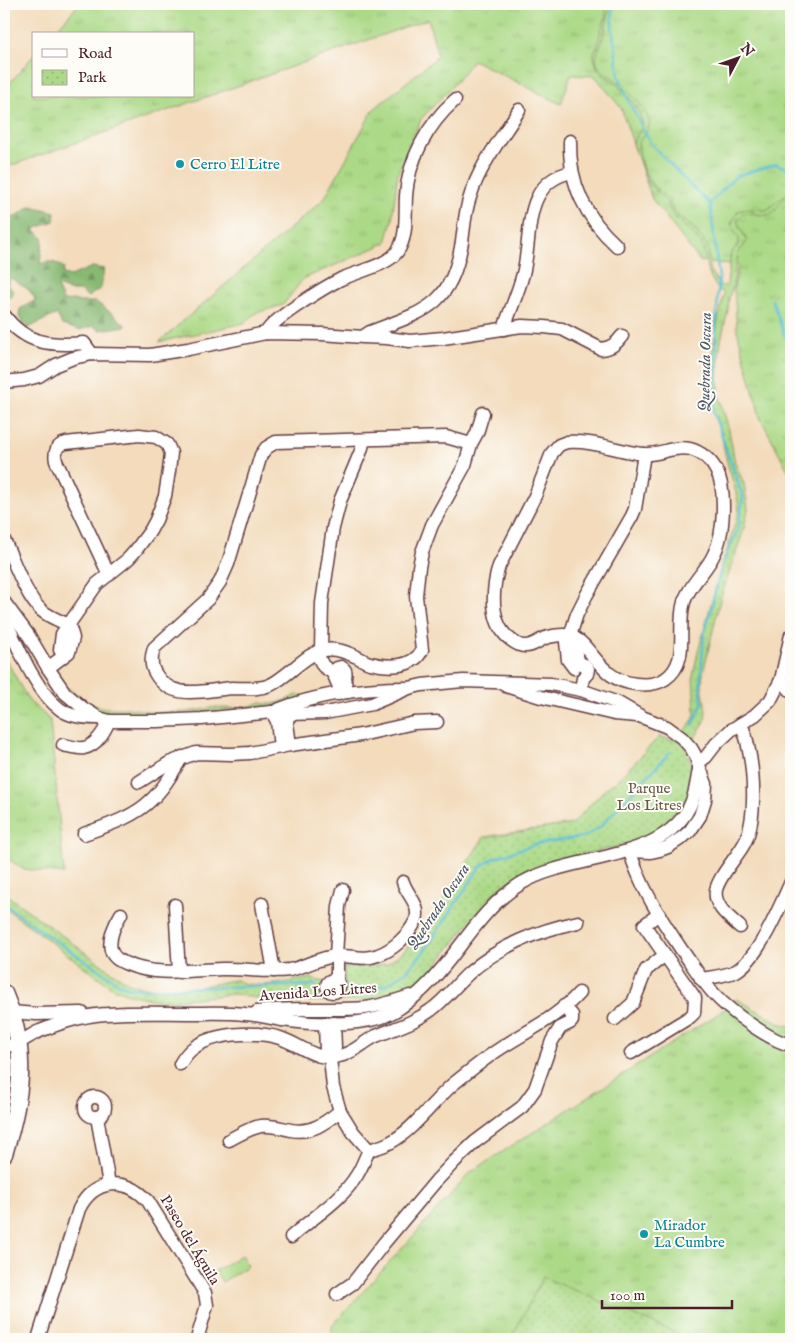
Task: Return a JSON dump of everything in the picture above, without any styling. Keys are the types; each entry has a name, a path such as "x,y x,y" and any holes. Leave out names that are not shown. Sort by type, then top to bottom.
{"main road":[{"path":"4,993 11,1044 20,1069 19,1092 15,1114 4,1154"}],"street":[{"path":"266,333 276,321 315,294 338,280 384,263 398,252 404,234 406,194 413,162 431,127 443,111 455,100"},
{"path":"362,338 370,332 418,313 434,303 446,289 455,272 470,196 479,174 519,110"},
{"path":"570,141 572,172 585,208 599,228 617,246"},
{"path":"504,329 523,272 529,228 536,200 548,183 572,172"},
{"path":"4,316 9,323 25,336 44,343 84,343 92,354"},
{"path":"4,381 24,380 38,376 73,358 92,354 150,355 266,333 322,334 410,341 522,326 544,327 562,329 601,349 616,344 622,336"},
{"path":"472,444 446,437 276,442 266,448 261,455 228,564 220,582 208,599 154,648 151,656 152,665 160,681 167,688 192,693 264,687 272,684 321,650 334,649 346,651 369,663 388,665 404,665 420,654 422,650 416,596 422,552 432,525 465,465 483,413"},
{"path":"48,668 64,654 60,650 61,637 97,584 109,575 136,550 150,531 161,509 168,484 170,453 167,444 156,437 139,435 66,443 59,446 55,452 56,461 109,575"},
{"path":"343,693 347,673 345,669 341,667 335,670 323,666 319,658 321,650 322,603 332,528 340,501 364,440"},
{"path":"572,442 606,446 644,454 686,448 703,455 712,464 721,484 722,529 719,544 710,561 690,588 683,604 680,660 673,672 662,681 649,685 626,683 615,678 605,670 583,644 570,636 555,636 533,645 516,644 502,630 494,604 494,586 499,566 535,496 552,453 559,445 572,442"},
{"path":"577,689 587,674 588,669 585,665 577,665 574,643 570,636 577,614 586,596 634,509 644,454"},
{"path":"4,540 30,597 41,611 69,625"},
{"path":"4,602 29,636 66,693 83,708 104,719"},
{"path":"4,617 40,688 60,709 84,717 157,721 202,719 305,707 333,712 380,701 409,688"},
{"path":"272,712 288,714 343,693 376,688 409,688 448,682 493,682 616,708 667,727 682,738 691,748 699,765 716,744 731,730 755,716 770,701 781,680 791,635"},
{"path":"16,642 18,636 29,636"},
{"path":"781,680 791,691"},
{"path":"376,688 380,692 380,701"},
{"path":"533,689 577,689 616,708"},
{"path":"68,713 74,711 76,701"},
{"path":"272,712 285,746"},
{"path":"285,746 288,714"},
{"path":"63,745 82,748 87,746 101,737 104,719"},
{"path":"139,782 169,763 182,757 196,754 231,754 270,750 360,735 414,723 437,722"},
{"path":"740,927 723,912 718,902 716,891 719,882 744,844 752,813 752,766 742,724"},
{"path":"84,834 118,820 149,803 160,791 182,757"},
{"name":"Avenida Los Litres","path":"7,1012 36,1014 246,1014 298,1022 330,1023 368,1021 380,1018 408,1003 421,991 435,977 489,909 515,888 530,879 553,870 630,850 646,845 660,837 679,821 692,801 697,785 699,765"},
{"path":"630,850 648,896 714,995 731,1010 763,1032 791,1045"},
{"path":"121,914 114,928 110,944 111,951 115,958 130,965 148,970 178,972 228,969 274,971 298,968 336,956 373,957 393,947 406,935 417,915 415,903 403,882"},
{"path":"702,979 729,974 738,970 750,959 772,925 791,882"},
{"path":"330,1009 337,962 340,902 343,890"},
{"path":"262,904 274,971"},
{"path":"175,905 178,972"},
{"path":"631,1053 694,1013 695,998 644,925 659,914"},
{"path":"180,1064 191,1049 202,1042 221,1036 247,1034 269,1035 279,1038 318,1056 330,1058 343,1055 370,1039 406,1025 431,1011 476,967 507,946 539,932 578,922"},
{"path":"615,1019 633,1002 646,970 665,955"},
{"name":"Avenida Los Litres","path":"246,1014 300,1008 366,1008 388,1003 421,991"},
{"path":"291,1237 323,1211 343,1191 356,1176 369,1150 391,1142 410,1128 438,1098 468,1072 564,1006 578,993"},
{"path":"337,1294 353,1282 436,1181 454,1162 475,1142 517,1112 526,1103 535,1089 552,1040 559,1030 572,1020 572,1014 564,1006"},
{"path":"298,1022 297,1015 300,1008"},
{"path":"366,1008 369,1014 368,1021"},
{"path":"36,1014 40,1022 40,1031"},
{"name":"Avenida Los Litres","path":"11,1044 40,1031 92,1014"},
{"path":"330,1023 335,1047 330,1058 331,1078 340,1112 353,1132 369,1150"},
{"path":"229,1140 260,1126 293,1131 312,1129 320,1126 340,1112"},
{"path":"38,1339 82,1202 92,1192 109,1184 97,1117"},
{"name":"Paseo del Águila","path":"109,1184 129,1186 144,1196 203,1288 207,1298 207,1305 197,1339"}],"green space":[{"path":"79,4 791,4 791,476 760,417 737,330 734,287 739,265 700,261 652,199 621,108 595,76 571,75 561,104 473,60 456,82 421,119 398,173 392,220 386,243 303,279 283,305 256,313 244,323 159,342 324,199 373,110 438,56 428,19 4,168 4,90 32,57 32,98 195,98 195,32 54,32"},
{"name":"Parque Los Litres","path":"606,4 611,4 597,55 597,64 601,70 617,81 633,96 647,115 649,127 638,143 641,163 654,187 669,200 679,218 691,226 703,240 708,249 710,271 722,286 727,284 731,253 739,243 739,238 731,224 738,211 746,209 767,210 791,190 791,194 771,214 744,214 737,221 747,241 739,252 721,340 718,369 719,395 729,430 735,463 744,484 748,509 743,532 720,600 703,673 705,721 686,753 691,761 693,772 692,791 674,819 650,837 626,845 534,867 496,892 432,971 416,984 406,986 384,998 360,1001 270,1001 235,994 155,1000 114,989 4,907 4,893 129,983 152,989 194,988 236,980 245,984 260,985 310,978 345,987 344,967 374,966 388,963 403,952 429,921 484,837 572,824 659,737 674,740 689,726 694,718 693,676 698,652 739,510 721,433 714,417 710,395 713,351 724,294 715,285 708,272 701,244 677,220 667,202 646,179 633,144 643,126 638,109 617,84 598,70 594,52 598,46 600,32 606,17"},
{"path":"31,206 55,212 54,221 34,229 43,238 40,264 47,262 56,263 64,268 63,274 71,276 92,267 104,269 101,288 88,297 81,291 72,291 57,286 63,301 96,302 126,326 100,330 93,326 79,330 62,325 57,314 28,328 19,317 20,309 36,300 29,290 11,278 7,284 14,292 6,301 4,298 4,217 15,217"},
{"path":"4,656 29,701 50,720 64,874 23,869 4,856"},
{"path":"67,687 79,698 105,708 128,708 153,712 186,712 217,707 236,708 259,703 271,704 281,702 297,695 310,696 288,704 257,708 152,715 107,714 85,705"},
{"path":"737,999 781,1024 791,1026 791,1339 332,1339 332,1326 471,1172 719,1013"},
{"path":"4,1053 15,1053 16,1061 4,1134"},
{"path":"241,1255 248,1266 222,1282 215,1271"},
{"path":"543,1277 690,1339 511,1339"}],"waterway":[{"path":"613,4 612,26 619,76 629,102 651,144 709,203"},
{"name":"Quebrada Oscura","path":"693,725 702,704 700,684 704,635 723,561 738,530 743,497 713,411 719,278 710,203 736,176 776,164 791,170"},
{"path":"772,300 784,334 791,347"},
{"name":"Quebrada Oscura","path":"345,988 366,989 386,985 406,972 422,954 480,867 494,858 536,844 583,837 599,828 670,752"},
{"name":"Quebrada Oscura","path":"4,904 123,986 140,989 316,985"}],"place":[{"name":"Cerro El Litre","path":"180,164"},
{"name":"Mirador La Cumbre","path":"644,1234"}]}
